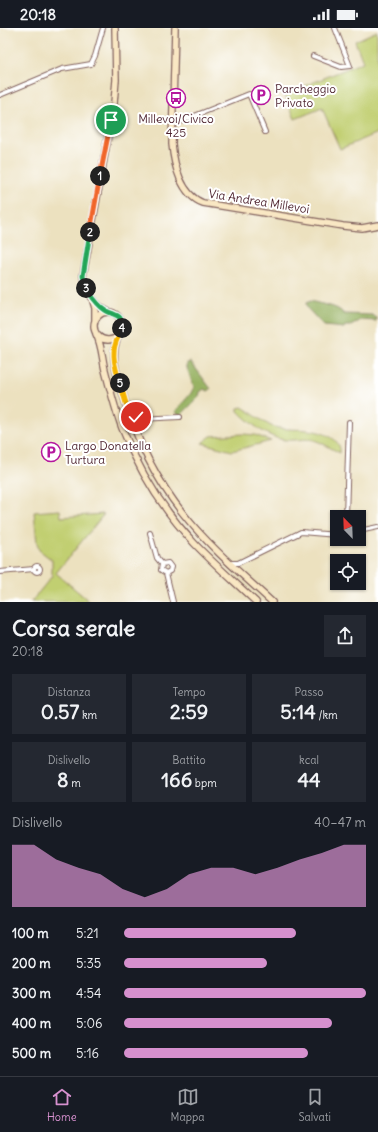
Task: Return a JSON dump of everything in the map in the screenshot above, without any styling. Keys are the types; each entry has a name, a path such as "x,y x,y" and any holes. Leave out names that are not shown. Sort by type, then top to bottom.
{"street":[{"path":"0,95 62,69 91,64 95,56 103,28"},
{"path":"115,28 116,80 114,103 83,272 84,281 92,296 100,306 109,312 116,314 122,322 122,331 115,344 114,359 135,431 149,462 169,495 190,522 272,602"},
{"name":"Via Andrea Millevoi","path":"176,28 172,144 174,160 187,191 191,196 197,201 203,203 343,226 362,228 378,225"},
{"path":"313,56 342,67 350,66 335,28"},
{"path":"172,125 249,94 265,132"},
{"path":"92,296 95,308 94,330 100,341 104,368 122,427 150,486 168,512 194,544 256,602"},
{"path":"95,320 99,315 109,312"},
{"path":"96,334 101,338 110,340 115,339 119,335"},
{"path":"128,410 140,419 180,417"},
{"path":"135,431 136,423 140,419"},
{"path":"346,510 349,422"},
{"path":"366,530 378,527"},
{"path":"230,562 234,564 246,559 301,532 330,534"},
{"path":"150,533 157,558 162,564 161,570 166,573 173,602"},
{"path":"240,572 238,568 246,559"},
{"path":"162,564 166,563 170,565 170,571 166,573"},
{"path":"0,572 34,569"}],"green space":[{"path":"377,31 378,133 340,149 322,108 295,119 285,94 363,62 355,41"},
{"path":"311,301 333,307 344,314 372,315 377,318 376,321 361,320 351,326 345,326 344,328 324,326 307,308 306,303"},
{"path":"191,362 211,389 208,391 204,389 200,392 199,397 181,415 175,412 191,393 194,387 187,368 187,363"},
{"path":"242,407 271,426 314,431 328,435 338,444 340,453 314,440 286,440 273,437 260,430 243,416 238,411 238,408"},
{"path":"243,434 255,435 271,441 232,451 202,443 211,436"},
{"path":"60,510 61,517 104,514 56,573 90,602 31,602 52,576 52,560 39,550 37,543 34,512"}],"place":[{"name":"Parcheggio Privato","path":"261,95"},
{"name":"Millevoi/Civico 425","path":"176,98"},
{"name":"Largo Donatella Turtura","path":"51,452"}],"route":[{"path":"111,120 83,276 85,286 100,306 105,310 116,314 120,317 122,322 122,331 115,344 114,359 128,410 136,417"}]}
